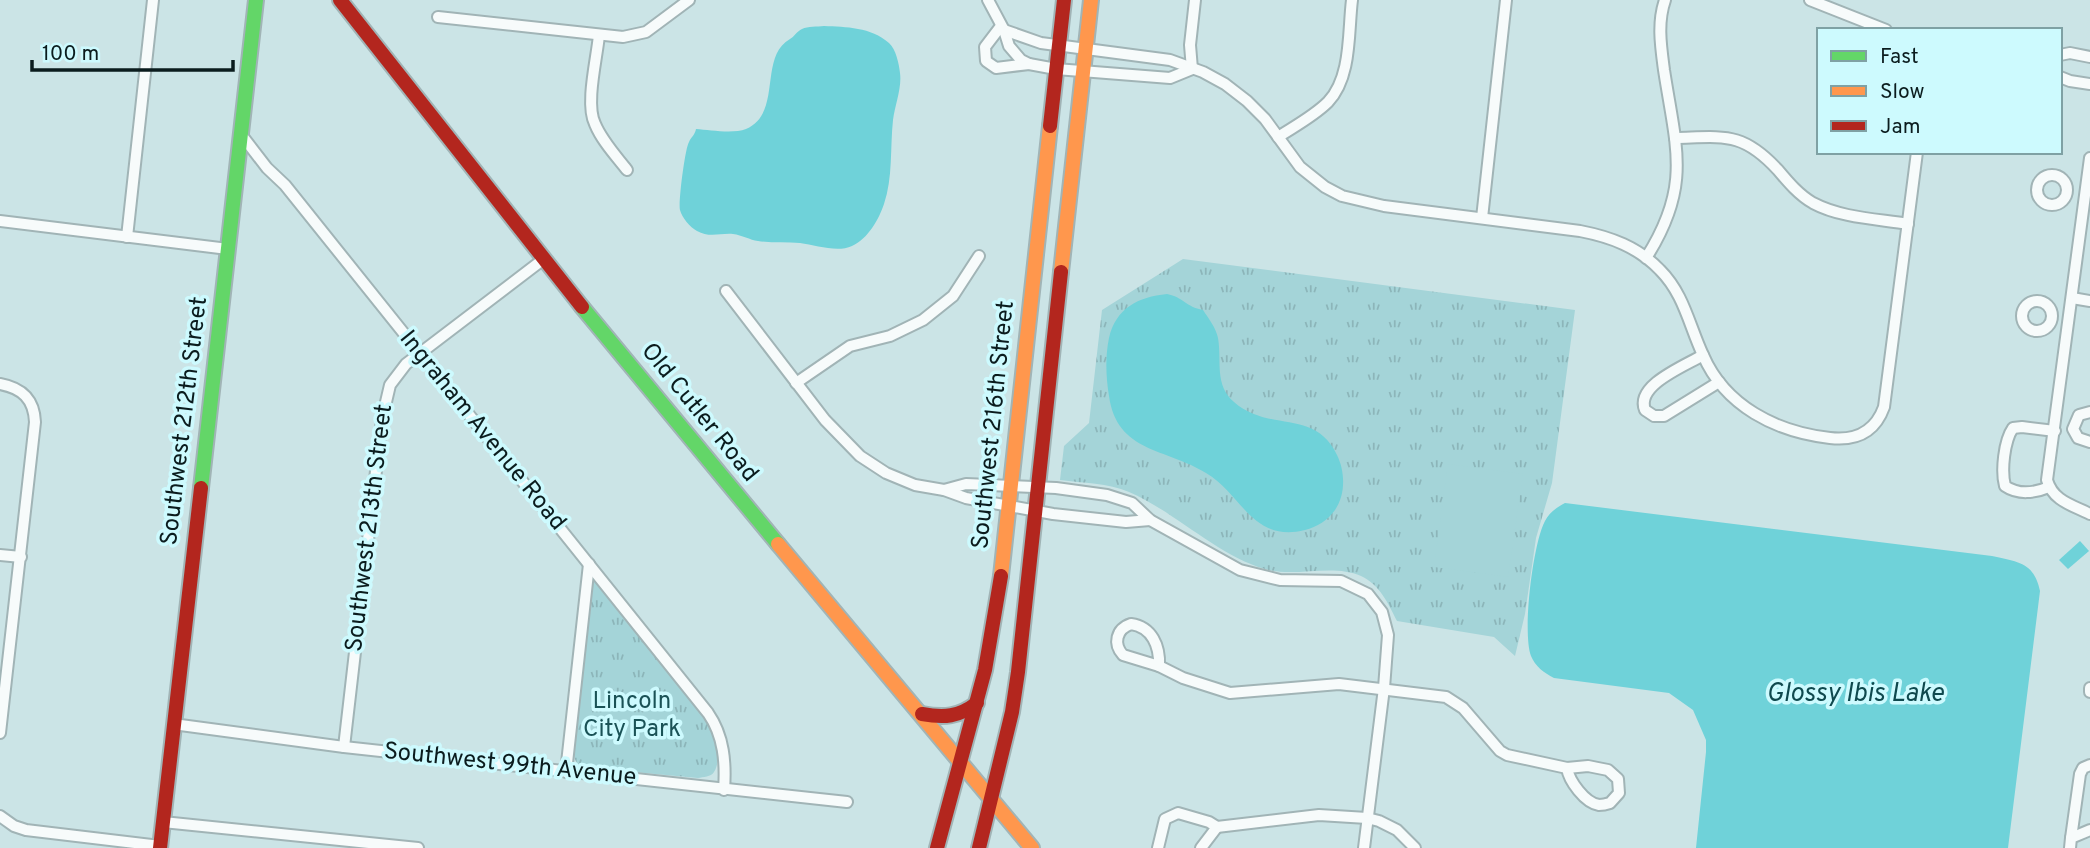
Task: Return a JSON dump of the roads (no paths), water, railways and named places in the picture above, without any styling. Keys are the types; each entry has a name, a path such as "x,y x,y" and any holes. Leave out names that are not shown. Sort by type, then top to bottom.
{"street":[{"path":"127,237 153,0"},
{"name":"Southwest 212th Street","path":"160,847 256,0"},
{"name":"Old Cutler Road","path":"340,0 402,81 738,497 922,714 1031,848"},
{"path":"439,17 623,37 646,32 688,0"},
{"path":"988,0 1009,46 1021,60 1029,64 1056,69 1170,78 1192,69"},
{"name":"Southwest 216th Street","path":"937,848 985,670 998,601 1064,0"},
{"name":"Southwest 216th Street","path":"979,848 1012,712 1091,0"},
{"path":"1192,69 1190,45 1195,0"},
{"path":"1278,137 1319,110 1337,89 1344,68 1352,0"},
{"path":"1482,218 1506,0"},
{"path":"1646,258 1665,224 1674,198 1678,172 1660,41 1665,0"},
{"path":"1810,0 1881,28"},
{"path":"1002,28 1030,41 1170,60 1214,77 1241,96 1265,119 1300,167 1325,187 1342,196 1384,206 1604,236 1623,244 1661,271 1681,299 1703,355 1719,382 1745,407 1787,430 1840,439 1867,432 1881,415 1886,397 1917,154"},
{"path":"1002,28 985,47 986,61 996,68 1029,64"},
{"path":"599,35 592,117 601,135 627,170"},
{"path":"2062,55 2070,53 2090,57"},
{"path":"2062,78 2090,84"},
{"name":"Ingraham Avenue Road","path":"240,133 267,168 285,185 708,713 719,733 724,758 724,790"},
{"path":"1675,138 1739,139 1756,149 1796,191 1812,203 1836,212 1908,224"},
{"path":"2090,158 2048,475 2049,487 2056,497 2090,514"},
{"path":"2067,192 2085,195"},
{"path":"0,221 228,249"},
{"path":"796,383 850,346 890,336 923,320 953,296 979,257"},
{"name":"Southwest 213th Street","path":"344,747 384,407 394,377 405,363 545,258"},
{"path":"726,291 825,420 866,461 908,482 944,489 966,498 1053,514 1126,522 1150,520"},
{"path":"2072,298 2090,302"},
{"path":"2052,318 2069,320"},
{"path":"1703,355 1649,388 1643,399 1645,410 1654,416 1664,416 1719,382"},
{"path":"0,384 23,393 33,407 35,422 0,733"},
{"path":"2090,412 2079,415 2074,423 2078,438 2090,442"},
{"path":"2049,487 2037,492 2013,491 2005,486 2003,476 2008,438 2013,428 2074,423"},
{"path":"944,489 966,484 1038,487 1107,495 1132,503 1150,520 1247,572 1280,580 1341,581 1368,594 1382,612 1387,629 1384,688 1364,848"},
{"path":"0,555 21,557"},
{"path":"566,772 589,564"},
{"path":"1159,666 1160,655 1148,630 1131,624 1121,629 1117,643 1123,655 1230,693 1328,684 1384,688 1452,699 1500,751 1507,755 1567,768 1588,766 1608,770 1618,779 1619,793 1611,803 1598,805 1586,799 1568,775 1567,768"},
{"path":"922,714 943,718 957,716 976,702"},
{"name":"Southwest 99th Avenue","path":"173,724 344,747 847,802"},
{"path":"2071,843 2080,774 2083,768 2090,765"},
{"path":"1158,848 1165,819 1173,814 1184,814 1217,827 1319,815 1367,818 1397,830 1415,848"},
{"path":"1,818 26,830 160,847"},
{"path":"163,822 315,842 418,848"},
{"path":"1201,848 1217,827"},
{"path":"2071,843 2090,830"}],"water":[{"path":"824,26 858,29 874,34 891,46 898,61 900,85 893,120 889,184 876,222 858,243 840,249 758,241 733,234 710,235 697,231 684,219 680,206 686,154 696,129 735,131 746,129 757,121 764,111 775,58 780,47 802,29"},
{"path":"1167,294 1203,310 1212,324 1218,338 1221,380 1234,402 1262,417 1317,431 1328,440 1340,461 1343,482 1339,504 1322,523 1305,530 1272,530 1249,514 1206,473 1146,446 1122,429 1114,415 1107,382 1107,352 1112,328 1123,312 1138,301"},
{"name":"Glossy Ibis Lake","path":"1565,503 1992,556 2024,565 2034,574 2040,591 2008,848 1696,848 1706,740 1693,710 1669,693 1554,678 1540,669 1531,656 1528,609 1536,548 1547,518"},
{"path":"2080,541 2089,551 2068,569 2059,560"}],"park label":[{"name":"Lincoln City Park","path":"632,716"}]}
